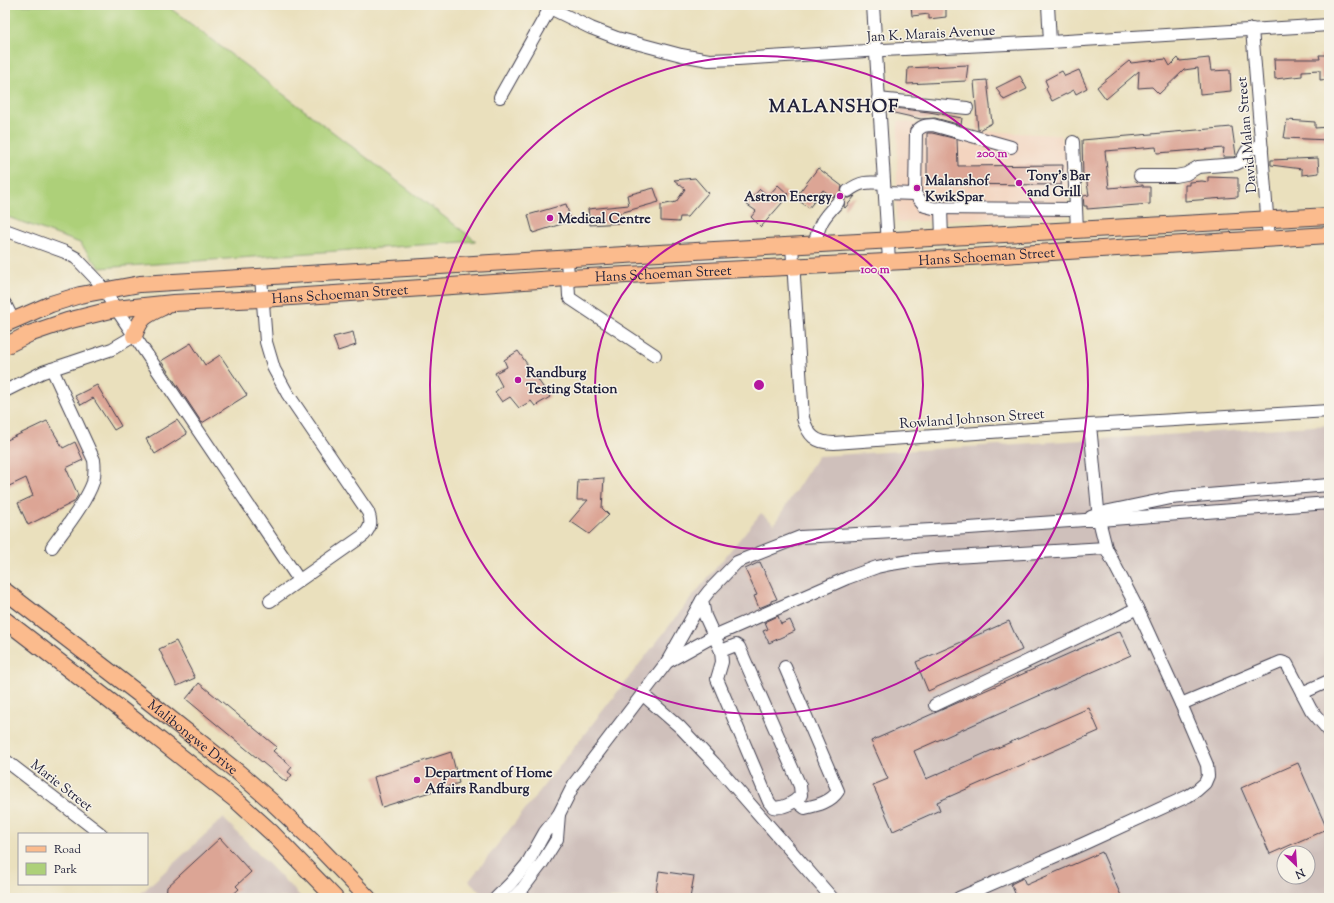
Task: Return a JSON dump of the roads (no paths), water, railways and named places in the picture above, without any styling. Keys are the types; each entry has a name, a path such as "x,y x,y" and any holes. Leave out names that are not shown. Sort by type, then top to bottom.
{"main road":[{"name":"Hans Schoeman Street","path":"9,322 51,304 80,296 140,284 1329,216"},
{"name":"Hans Schoeman Street","path":"5,346 29,334 67,321 115,309 173,303 262,299 568,278 1329,235"},
{"path":"134,336 138,324 145,316 173,303"},
{"name":"Malibongwe Drive","path":"5,591 239,773 312,840 368,898"},
{"name":"Malibongwe Drive","path":"5,620 232,797 272,833 335,898"}],"street":[{"path":"872,5 889,261"},
{"path":"1048,5 1050,42"},
{"path":"500,97 547,7"},
{"name":"Jan K. Marais Avenue","path":"547,7 616,38 681,55 709,60 738,60 1329,25"},
{"name":"David Malan Street","path":"1252,29 1269,239"},
{"path":"878,99 967,108"},
{"path":"915,194 916,132 921,127 926,125 933,126 1011,147"},
{"path":"1073,142 1077,230"},
{"path":"1140,176 1176,176 1186,174 1198,167 1236,164 1242,161 1246,151 1249,148 1262,148"},
{"path":"848,191 861,183 866,182 884,188 915,194 925,206 933,208 1076,209"},
{"path":"814,245 820,224 826,214 838,202"},
{"path":"941,208 942,238"},
{"path":"5,230 51,246 76,258 96,279 299,580"},
{"name":"Rowland Johnson Street","path":"792,246 792,266 803,418 807,430 813,437 827,443 1090,425 1329,411"},
{"path":"567,259 569,296 574,302 655,355"},
{"path":"261,277 266,342 274,369 287,393 368,512 371,521 370,529 364,535 270,601"},
{"path":"5,304 9,322"},
{"path":"5,391 52,369 112,349 134,336"},
{"path":"52,369 94,460 95,470 92,483 84,500 52,547"},
{"path":"959,898 1012,876 1188,796 1205,783 1208,776 1207,765 1181,704 1137,608 1106,548 1099,517 1090,425"},
{"path":"496,898 511,883 526,864 544,832 559,814 574,784 668,662 709,590 737,562 800,537 1085,520 1161,499 1329,485"},
{"path":"1265,490 1266,508"},
{"path":"1192,496 1194,513"},
{"path":"1099,517 1194,513 1329,503"},
{"path":"668,662 714,636 847,578 884,566 937,558 1106,548"},
{"path":"702,600 705,616 721,651 722,662 717,679 769,802 773,807 778,808 796,801 801,795 800,786 740,647 736,645 721,651"},
{"path":"935,705 1137,608"},
{"path":"1181,704 1281,662 1287,664 1311,710 1329,731"},
{"path":"785,667 838,791 834,797 818,805 805,808 796,801"},
{"path":"1302,693 1329,681"},
{"path":"642,694 680,727 714,763 832,898"},
{"name":"Marie Street","path":"5,760 100,833"},
{"path":"513,898 523,888 542,863 556,839 559,814"}],"place":[{"name":"Tony's Bar and Grill","path":"1019,183"},
{"name":"Malanshof KwikSpar","path":"917,188"},
{"name":"Astron Energy","path":"840,196"},
{"name":"Medical Centre","path":"550,218"},
{"name":"Randburg Testing Station","path":"518,380"},
{"name":"Department of Home Affairs Randburg","path":"417,780"}],"district":[{"name":"MALANSHOF","path":"834,106"}]}
